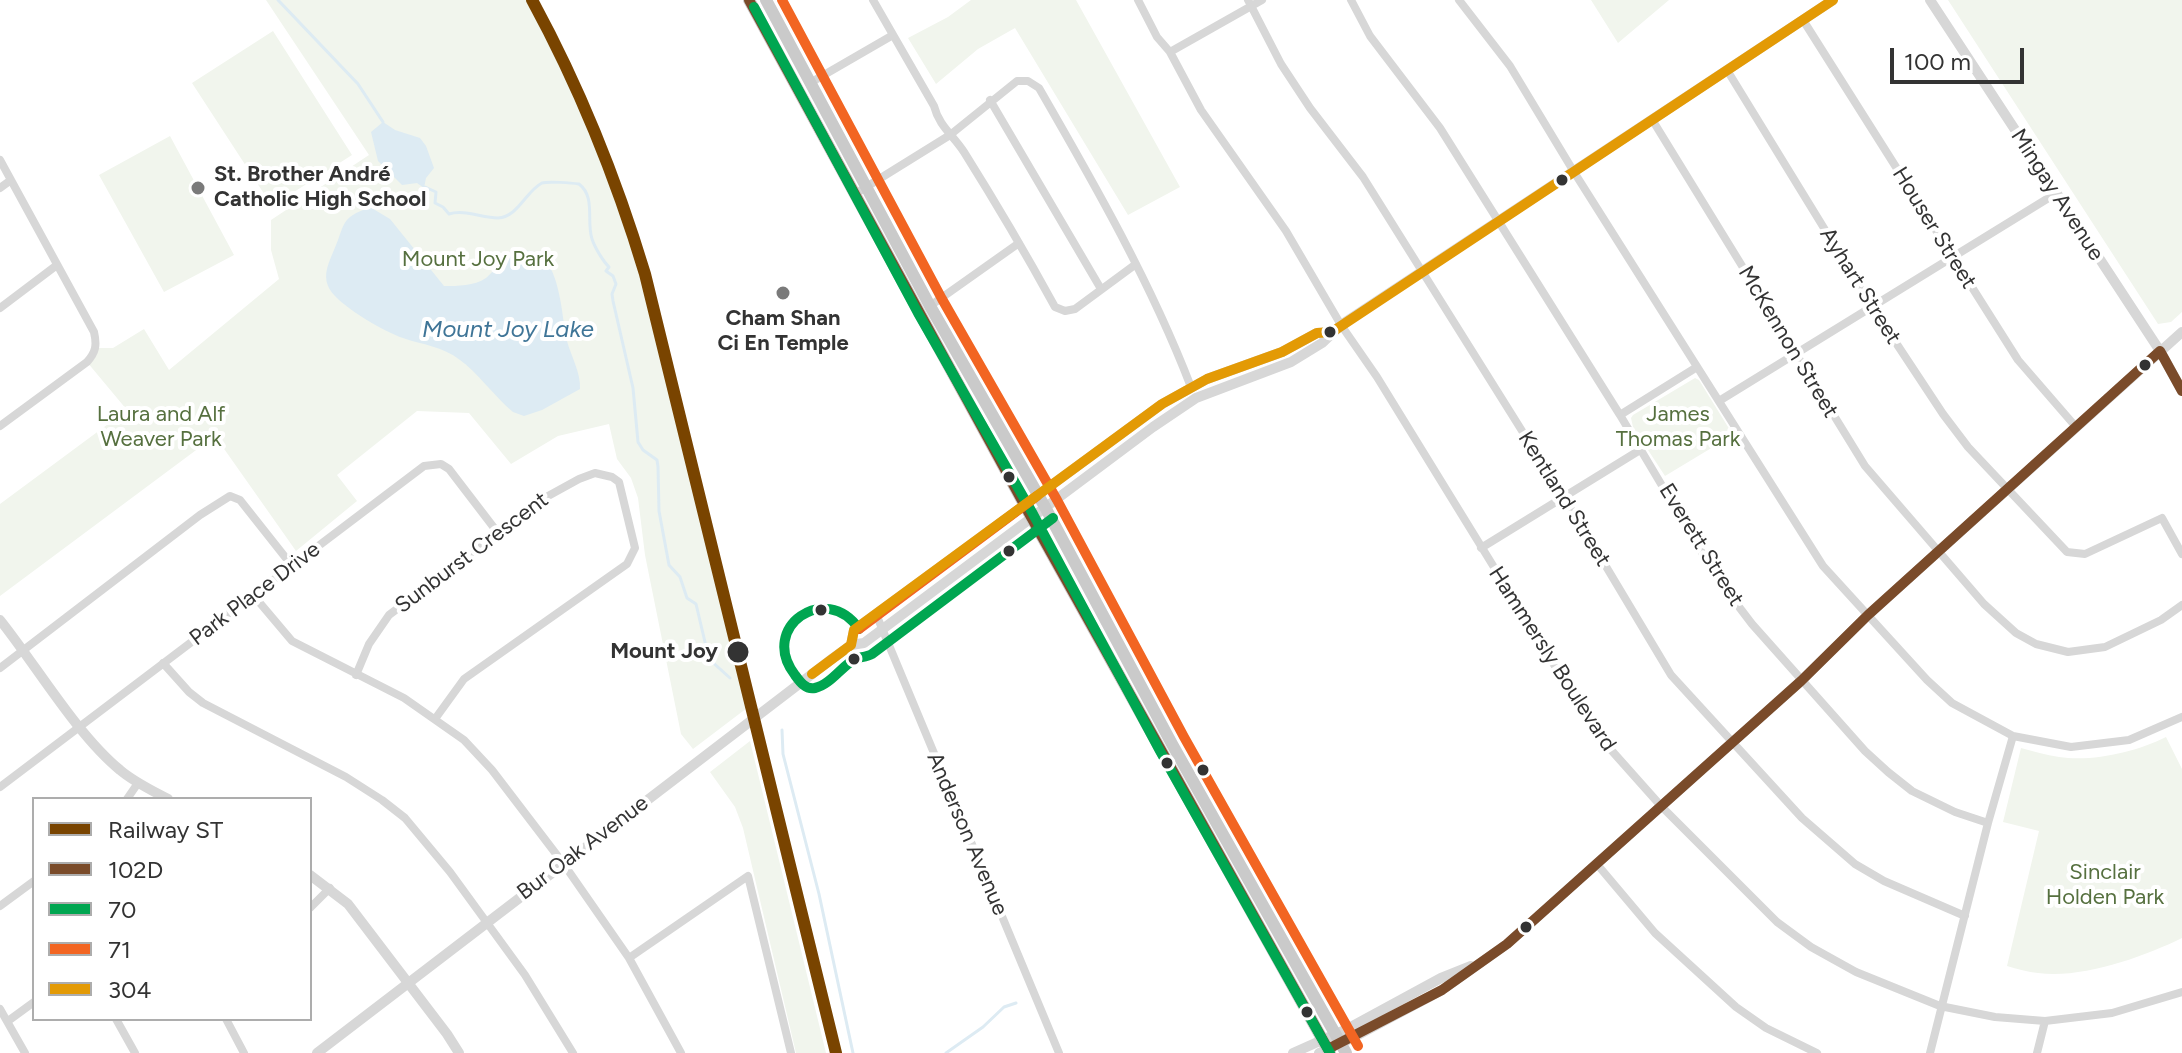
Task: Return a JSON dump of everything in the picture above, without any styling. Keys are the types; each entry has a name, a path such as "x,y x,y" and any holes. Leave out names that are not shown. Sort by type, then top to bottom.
{"main road":[{"path":"749,0 1042,502 1176,752 1341,1043"},
{"path":"766,0 810,83 860,191 1028,512 1324,1049"}],"street":[{"path":"873,0 934,106 938,122 1004,214 1055,307 1065,311 1075,309 1136,264"},
{"name":"Hammersly Boulevard","path":"1138,0 1201,110 1286,231 1336,328 1377,377 1596,733 1661,806 1777,922 1811,947 1856,972 1940,1006 1995,1017 2045,1021 2112,1013 2182,992"},
{"path":"1170,52 1249,3 1262,0"},
{"name":"Everett Street","path":"1351,0 1370,36 1440,128 1620,415 1717,578 1752,624 1865,751 1912,791 1955,812 1988,823"},
{"path":"1459,0 1510,66 1823,566 1927,680 1952,703 2013,736 2071,747 2129,740 2182,717"},
{"name":"Bur Oak Avenue","path":"851,645 854,630 876,614 1196,398 1291,362 1322,343 1336,328 1833,0"},
{"name":"Mingay Avenue","path":"1930,0 2160,351 2182,391"},
{"name":"Kentland Street","path":"1249,3 1296,86 1363,177 1671,675 1802,818 1855,864 1884,881 1965,916"},
{"name":"Houser Street","path":"1803,20 2018,360 2076,427"},
{"path":"810,83 893,35"},
{"name":"Ayhart Street","path":"1727,70 1873,308 1955,429 2067,552 2085,554 2162,518 2182,554"},
{"path":"860,191 950,135 1017,81 1028,81 1039,88 1101,194 1191,387"},
{"path":"990,100 1101,289"},
{"name":"McKennon Street","path":"1653,121 1865,466 1984,604 2016,633 2036,644 2068,652 2105,647 2161,620 2182,605"},
{"path":"0,160 94,332 96,348 93,356 75,373 0,426"},
{"path":"0,188 11,180"},
{"path":"1719,401 2055,194"},
{"path":"930,306 1019,243"},
{"path":"0,308 57,265"},
{"name":"Bur Oak Avenue","path":"1042,502 1162,404 1207,379 1282,352 1317,333 1336,328"},
{"path":"1293,1053 1324,1049 1341,1043 1441,978 1483,960 1507,944 1734,742 1868,615 2182,332"},
{"path":"1620,415 1697,367"},
{"path":"1481,548 1640,450"},
{"name":"Park Place Drive","path":"0,787 424,466 441,464 449,469 498,533"},
{"name":"Sunburst Crescent","path":"356,675 369,644 389,615 539,501 595,473 619,482 635,548 627,564 464,679 435,719"},
{"path":"0,668 200,515 230,496 240,500 293,567"},
{"name":"Bur Oak Avenue","path":"317,1053 851,645 864,643 1028,512"},
{"path":"254,596 292,641 404,698 464,740 492,770 563,863 629,958 681,1053"},
{"name":"Anderson Avenue","path":"876,614 1059,1053"},
{"path":"0,620 80,726 118,769 164,797"},
{"path":"163,663 203,703 346,777 405,818 450,872 525,975 573,1053"},
{"path":"1930,1053 2013,736"},
{"path":"128,797 138,783"},
{"path":"1596,863 1655,933 1736,1007 1766,1028 1817,1053"},
{"path":"312,876 348,904 459,1053"},
{"path":"629,958 748,876 791,1053"},
{"path":"0,906 32,882"},
{"path":"312,906 330,888"},
{"path":"8,1021 32,1003"},
{"path":"0,1009 25,1053"},
{"path":"117,1021 135,1053"},
{"path":"227,1021 244,1053"},
{"path":"2037,1053 2045,1021"}],"green space":[{"name":"Mount Joy Park","path":"266,0 526,0 560,60 593,134 626,224 654,324 747,708 693,749 681,734 645,555 638,498 631,478 617,459 609,424 558,436 511,464 469,413 417,411 337,475 357,501 296,551 215,436 0,596 0,504 127,410 87,362 96,348 113,348 144,329 169,370 279,279 271,250 271,220 369,155"},
{"path":"971,0 1076,0 1180,187 1128,215 1015,28 978,49 936,84 908,38 948,17"},
{"path":"1591,0 1669,0 1618,43"},
{"path":"1948,0 2182,0 2182,312 2171,322 2158,324"},
{"path":"273,31 352,155 272,206 192,83"},
{"path":"170,136 234,255 164,292 99,175"},
{"name":"James Thomas Park","path":"1695,378 1733,435 1665,476 1633,427 1631,418"},
{"name":"Sinclair Holden Park","path":"2166,737 2182,769 2182,938 2131,959 2093,970 2055,974 2007,966 2039,831 2003,822 2021,748 2059,757 2100,757"},
{"path":"750,741 826,1053 796,1053 743,828 735,807 710,772"}],"water":[{"path":"383,122 395,130 420,138 426,146 434,168 426,178 424,188 417,183 402,185 378,161 371,132"},
{"name":"Mount Joy Lake","path":"370,207 390,219 444,286 481,281 515,252 534,252 544,258 557,284 567,341 580,389 542,410 524,416 513,412 453,355 385,330 340,301 328,286 326,277 329,264 345,223 353,215"}],"waterway":[{"path":"278,0 358,84 383,122"},
{"path":"425,187 436,192 435,203 449,214 498,218 511,213 542,183 579,184 584,189 589,202 592,239 609,267 606,271 613,276 616,284 612,294 633,388 638,442 657,460 659,511 669,565 680,577 687,598 696,604 709,659 730,678"},
{"path":"782,730 783,754 819,894 853,1053"},
{"path":"946,1053 983,1027 1004,1007 1016,1003"}],"rail line":[{"name":"ST","path":"532,0 596,134 645,274 836,1053"}],"transit line":[{"name":"102D","path":"749,0 1031,517 1328,1049 1442,990 1507,944 1801,681 1868,615 2160,351 2182,391"},
{"name":"71","path":"782,0 942,299 1057,500 1184,737 1358,1046"},
{"name":"304","path":"812,674 851,645 854,630 1162,404 1207,379 1282,352 1317,333 1332,332 1833,0"},
{"name":"70","path":"754,7 918,313 1033,514 1160,751 1330,1053"},
{"name":"71","path":"859,629 1037,496"},
{"name":"70","path":"859,629 845,615 830,609 814,610 801,616 790,627 785,641 786,657 795,675 809,688 820,686 855,659 872,654 1053,518"}],"place":[{"name":"St. Brother André Catholic High School","path":"198,188"},
{"name":"Cham Shan Ci En Temple","path":"783,293"},
{"name":"Mount Joy","path":"738,652"}],"park label":[{"name":"Laura and Alf Weaver Park","path":"161,428"}]}
